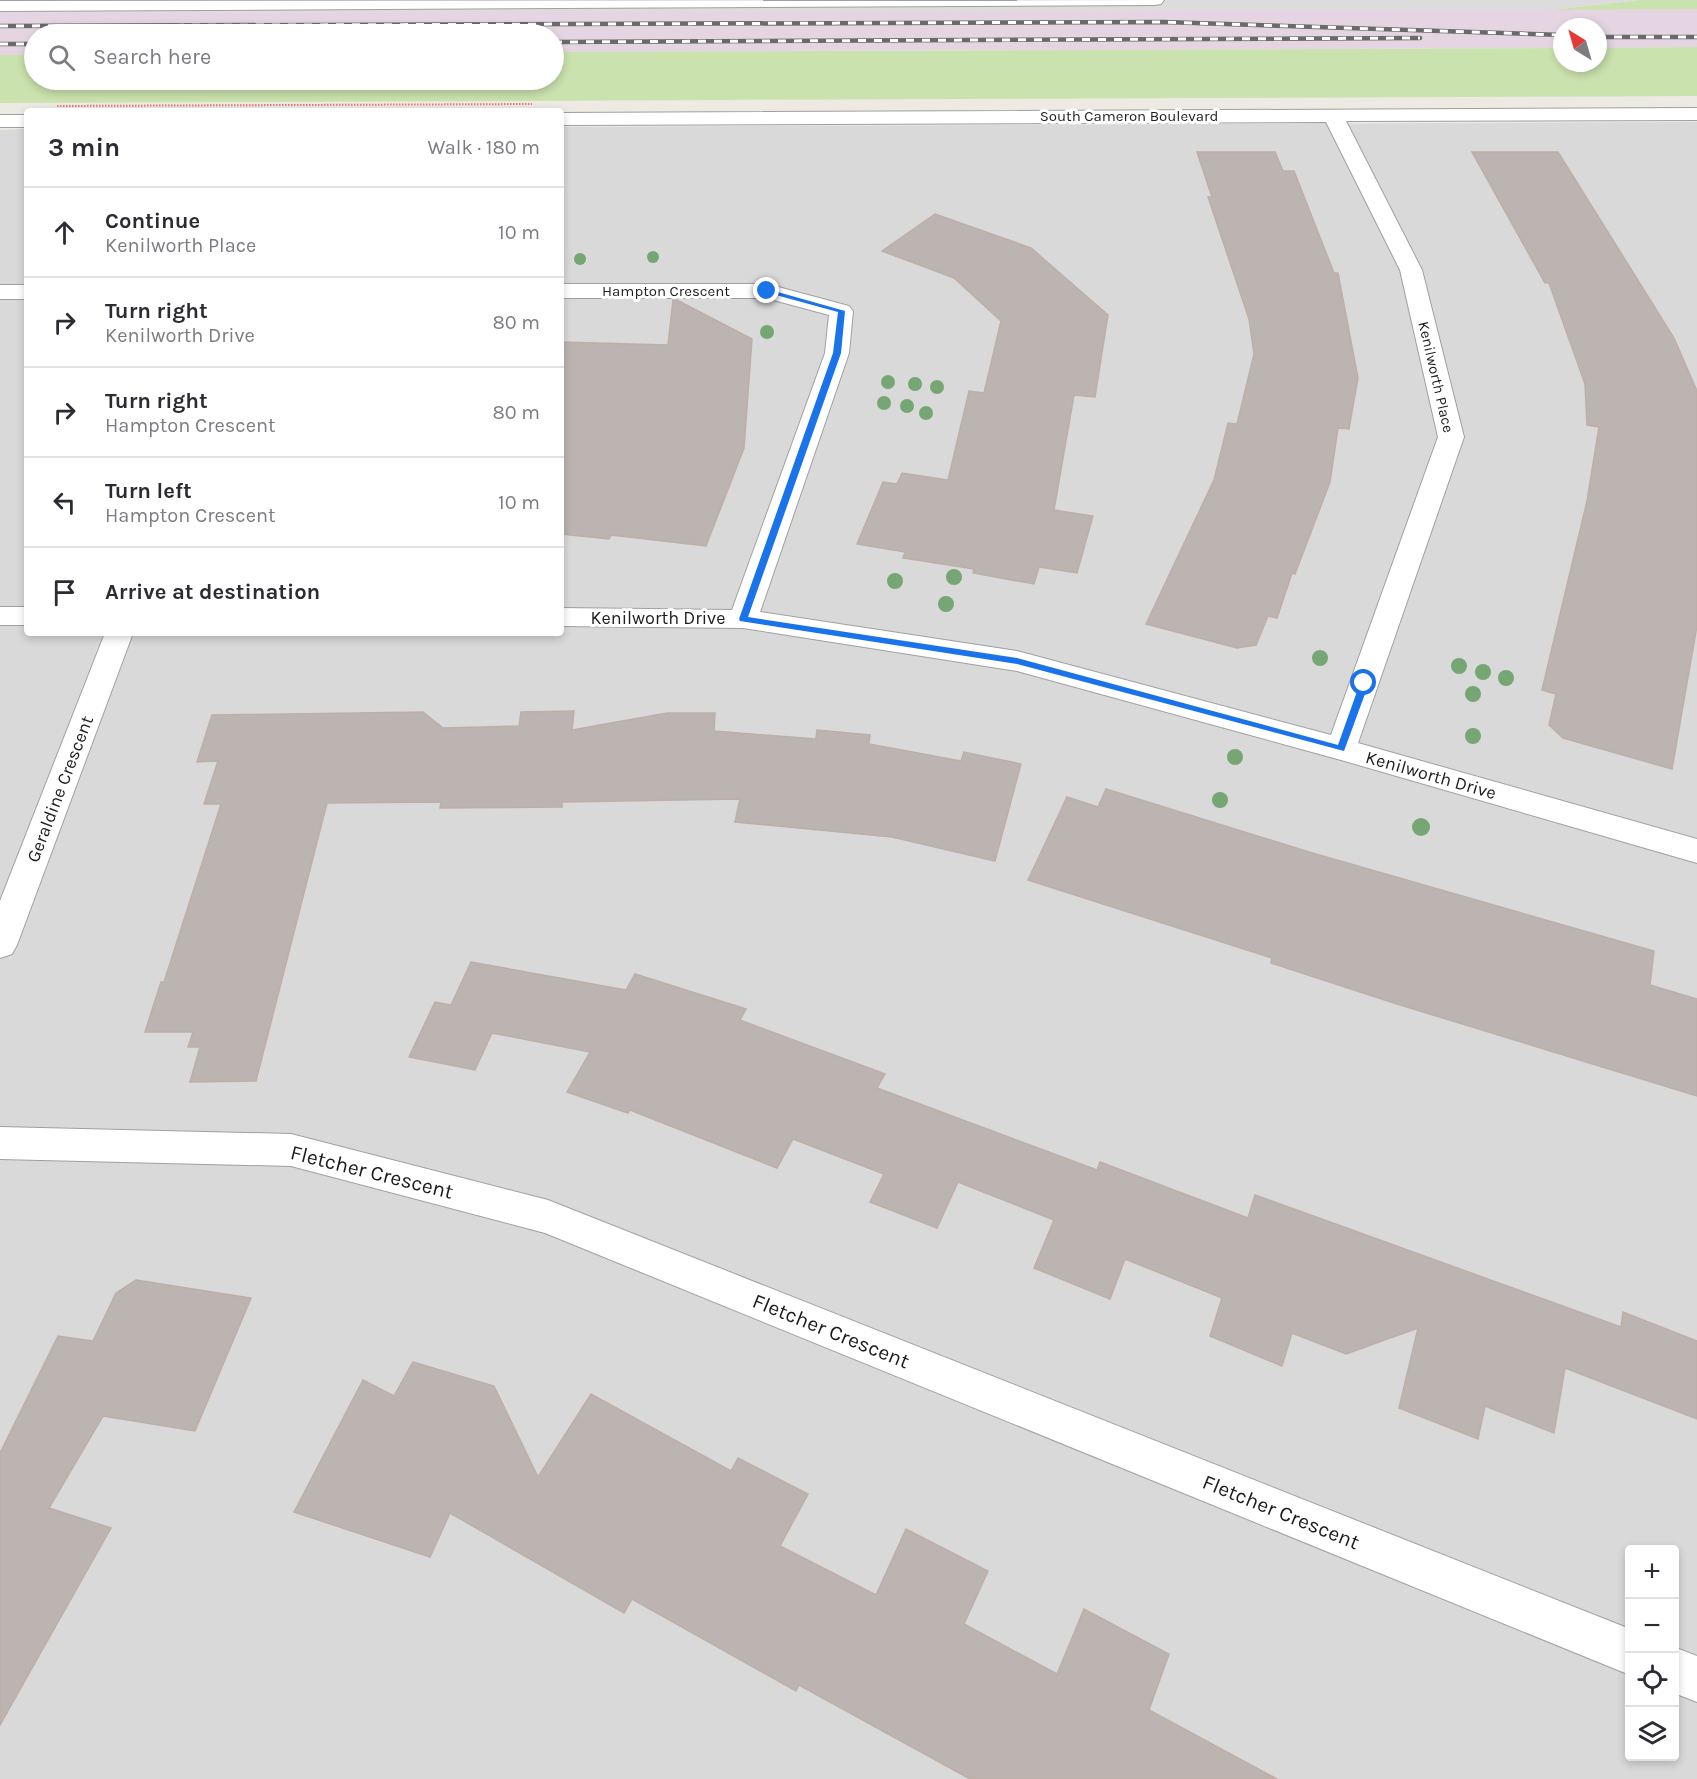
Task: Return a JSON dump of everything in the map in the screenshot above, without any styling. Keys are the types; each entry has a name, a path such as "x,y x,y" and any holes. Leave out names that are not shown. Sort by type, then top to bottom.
{"street":[{"path":"391,4 419,0"},
{"path":"0,6 1155,0"},
{"name":"South Cameron Boulevard","path":"564,118 1697,114"},
{"name":"Kenilworth Place","path":"1333,116 1412,270 1451,437 1341,749"},
{"path":"0,121 24,121"},
{"name":"Hampton Crescent","path":"564,291 767,291 841,311 837,353 743,619"},
{"path":"0,292 24,292"},
{"path":"0,616 24,616"},
{"name":"Kenilworth Drive","path":"564,618 743,619 1017,661 1341,749 1697,851"},
{"name":"Geraldine Crescent","path":"0,945 118,636"},
{"name":"Fletcher Crescent","path":"0,1143 291,1150 548,1217 1625,1650"},
{"path":"1679,1672 1697,1679"}],"shaded area":[{"path":"0,0 1640,0 1551,10 0,13"},
{"path":"1697,9 1697,47 1607,48 1607,18 1553,18 1553,48 564,52 564,24 24,24 24,55 0,55 0,13"},
{"path":"1697,122 1697,1779 0,1779 0,130 24,129 24,636 564,636 564,127"}],"green space":[{"path":"1640,0 1697,0 1697,9 1551,10"},
{"path":"1697,47 1697,96 0,103 0,55 24,55 24,90 564,90 564,52 1553,48 1553,72 1607,72 1607,48"}],"building":[{"path":"1197,152 1275,152 1283,171 1294,171 1334,273 1338,273 1358,378 1349,429 1338,428 1330,482 1295,574 1292,573 1277,618 1268,616 1256,645 1237,648 1146,624 1214,480 1228,423 1237,424 1254,354 1249,319 1208,197 1212,197"},
{"path":"1472,152 1558,152 1674,338 1697,391 1697,626 1672,769 1563,738 1549,725 1556,694 1542,690 1587,501 1599,427 1587,425 1585,384 1549,283 1545,283"},
{"path":"935,214 1031,248 1108,315 1095,397 1074,395 1054,510 1093,516 1077,573 1039,567 1034,584 973,573 974,569 903,558 905,552 857,544 883,482 897,484 902,473 948,480 969,391 984,393 1001,321 954,278 882,251"},
{"path":"673,300 752,339 744,448 706,546 611,535 609,539 564,534 564,342 668,345"},
{"path":"574,711 572,730 667,713 715,713 714,731 816,739 817,730 870,735 869,744 961,761 964,752 1021,764 995,861 892,837 735,822 740,799 562,802 562,807 440,808 441,802 327,803 256,1081 190,1082 200,1047 188,1047 193,1032 145,1032 161,982 164,982 221,804 204,804 218,761 197,762 212,715 423,712 443,728 519,726 521,712"},
{"path":"1106,789 1309,852 1654,951 1650,985 1697,999 1697,1096 1397,1004 1271,963 1272,958 1028,880 1067,797 1098,807"},
{"path":"471,962 626,990 635,974 746,1009 740,1020 885,1074 877,1088 1097,1170 1100,1162 1248,1218 1255,1195 1621,1327 1623,1312 1697,1341 1697,1419 1565,1368 1554,1433 1485,1406 1478,1439 1399,1408 1418,1328 1346,1354 1292,1333 1282,1366 1210,1336 1222,1298 1125,1259 1110,1299 1034,1268 1054,1220 958,1182 937,1228 870,1202 884,1174 793,1139 777,1168 630,1110 628,1113 567,1092 590,1052 492,1033 475,1070 409,1057 435,1002 451,1005"},
{"path":"136,1280 251,1298 195,1431 103,1416 49,1508 111,1528 0,1725 0,1453 58,1336 93,1341 116,1293"},
{"path":"413,1362 494,1386 538,1477 591,1394 731,1471 738,1458 808,1494 780,1546 876,1595 906,1529 988,1571 964,1624 1057,1674 1084,1609 1169,1654 1149,1710 1277,1779 970,1779 799,1685 796,1691 632,1599 624,1613 450,1513 430,1557 294,1512 363,1380 394,1396"}],"railway":[{"path":"564,24 1164,22 1553,35"},
{"path":"0,26 24,26"},
{"path":"1607,37 1697,37"},
{"path":"564,42 1420,38"},
{"path":"0,44 24,44"}],"route":[{"path":"767,291 841,311 837,353 743,619 1017,661 1341,749 1364,683"}]}
